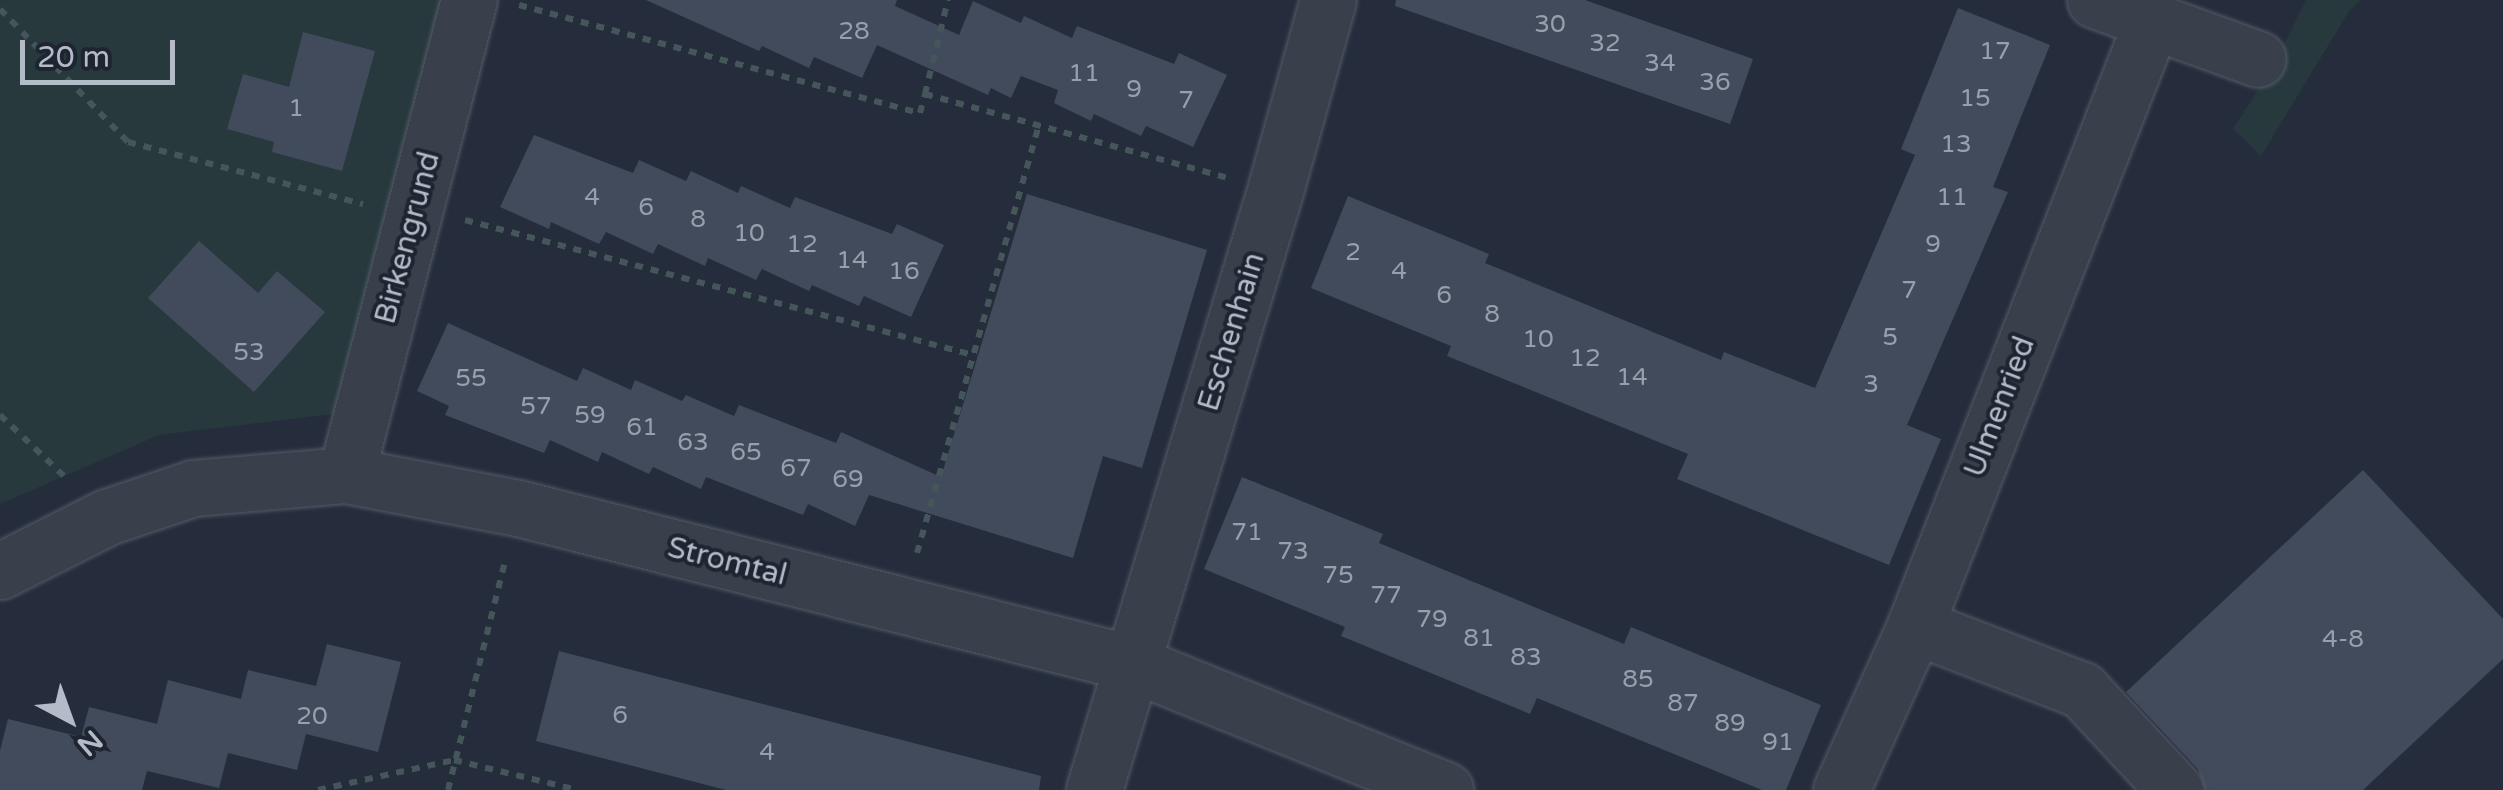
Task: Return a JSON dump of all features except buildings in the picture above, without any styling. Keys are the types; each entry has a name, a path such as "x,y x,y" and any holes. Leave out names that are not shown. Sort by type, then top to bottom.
{"street":[{"name":"Eschenhain","path":"1094,790 1275,191 1328,0"},
{"path":"2096,0 2258,59"},
{"name":"Birkengrund","path":"346,475 414,212 493,2"},
{"name":"Ulmenried","path":"1841,790 1915,626 2152,20"},
{"name":"Stromtal","path":"0,571 107,516 193,488 346,475 518,508 1131,664 1445,790"},
{"path":"1915,626 2082,690 2175,790"}],"path":[{"path":"493,2 920,112 948,0"},
{"path":"0,9 128,142 973,355"},
{"path":"925,94 1275,191"},
{"path":"902,606 1038,126"},
{"path":"0,415 107,516"},
{"path":"448,790 518,508"},
{"path":"318,790 454,760 578,790"}],"shaded area":[{"path":"0,0 445,0 340,413 159,435 0,504"},
{"path":"2306,0 2361,0 2349,11 2261,156 2233,129 2274,65"}]}
